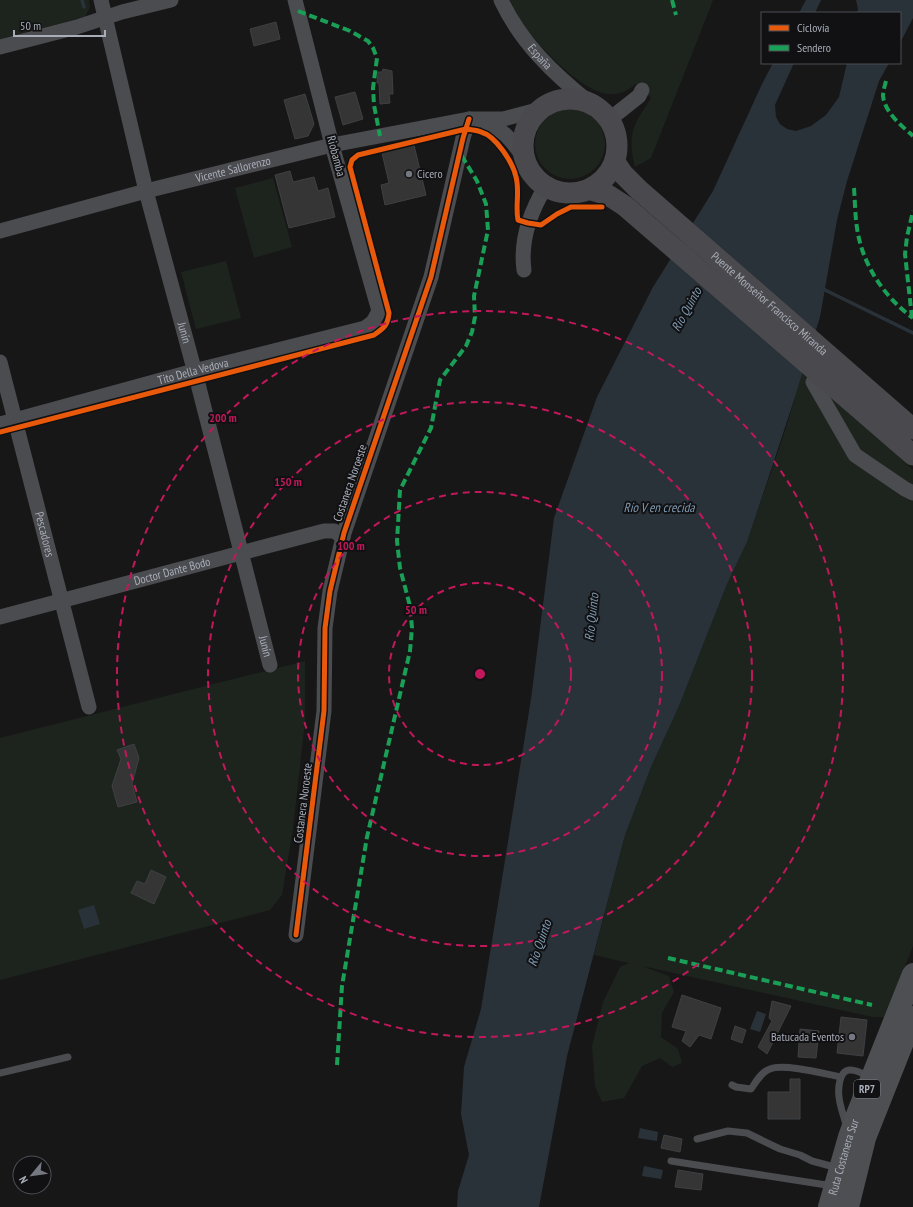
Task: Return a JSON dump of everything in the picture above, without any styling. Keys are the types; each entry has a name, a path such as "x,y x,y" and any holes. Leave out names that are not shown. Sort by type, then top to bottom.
{"main road":[{"name":"Ruta Costanera Sur","path":"829,1207 849,1137 913,974"},
{"name":"Ruta Costanera Sur","path":"848,1207 865,1138 913,1017"}],"street":[{"name":"Junín","path":"101,0 146,191 270,665"},
{"path":"0,47 171,0"},
{"name":"Riobamba","path":"295,0 332,145 379,311"},
{"name":"España","path":"501,0 514,25 532,50 551,70 590,103"},
{"path":"610,119 639,96 642,90"},
{"path":"562,100 574,100 590,103 603,111 610,119 615,130 617,152 615,162 609,174 591,190 570,194 556,192 540,183 529,168 525,159 523,138 526,126 531,118 551,103 562,100"},
{"name":"Vicente Sallorenzo","path":"0,231 146,191 332,145 468,118 503,119 541,109"},
{"name":"Vicente Sallorenzo","path":"468,118 491,125 502,131 512,141 525,159"},
{"name":"Costanera Noroeste","path":"296,935 324,711 325,628 330,591 343,537 431,277 468,118"},
{"name":"Puente Monseñor Francisco Miranda","path":"615,162 623,174 639,190 907,423"},
{"path":"524,270 523,258 528,223 535,204 546,186"},
{"name":"Puente Monseñor Francisco Miranda","path":"591,190 608,195 625,206 913,455"},
{"name":"Tito Della Vedova","path":"0,424 194,371 365,328 374,322 379,311"},
{"name":"Pescadores","path":"0,362 89,707"},
{"path":"813,382 855,455 913,493"},
{"name":"Doctor Dante Bodo","path":"0,617 324,531 334,531 343,537"}],"lane":[{"path":"0,1073 68,1057"},
{"path":"732,1085 751,1089 760,1076 769,1069 781,1067 841,1077"},
{"path":"849,1137 838,1098 839,1083 842,1073 848,1070 855,1070 872,1078"},
{"path":"697,1139 728,1131 747,1133 780,1149 800,1155 838,1178"},
{"path":"671,1161 838,1178"}],"shaded area":[{"path":"0,0 89,0 90,7 85,17 0,39"},
{"path":"510,0 713,0 651,158 635,167 632,138 636,123 651,98 636,84 622,92 613,94 603,93 579,81 555,61 536,40 521,21"},
{"path":"570,109 583,112 595,119 602,131 605,144 602,157 595,169 583,176 570,179 557,176 545,169 538,157 535,144 538,131 545,119 557,112"},
{"path":"273,178 292,247 254,258 235,188"},
{"path":"226,261 241,318 196,329 181,272"},
{"path":"803,371 881,439 913,470 913,946 885,1017 872,1017 642,966 669,976 674,992 662,1013 661,1037 678,1049 682,1063 672,1067 660,1058 642,1066 624,1098 602,1102 595,1086 592,1046 603,1002 620,967 629,963 594,955 625,835 651,767 679,706 727,584 747,542 785,431"},
{"path":"305,661 305,721 293,829 282,895 270,910 0,980 0,738"}],"water":[{"path":"806,0 821,0 815,12 800,12"},
{"path":"856,0 913,0 913,18 901,41 901,12 857,12"},
{"name":"Río V en crecida","path":"772,64 794,64 775,105 776,117 780,124 787,129 796,131 811,126 826,115 839,97 847,64 888,64 879,81 847,181 837,220 820,317 747,542 727,584 679,706 651,767 625,835 567,1056 539,1207 457,1207 458,1191 469,1155 461,1114 464,1067 481,1009 531,699 554,518 597,397 653,287 713,191"},
{"path":"94,905 100,924 84,929 78,910"},
{"path":"757,1011 766,1014 760,1032 750,1029"},
{"path":"640,1128 658,1132 657,1141 638,1138"},
{"path":"644,1166 663,1170 661,1179 642,1176"}],"building":[{"path":"276,22 280,39 254,46 250,29"},
{"path":"383,69 392,71 393,94 389,94 390,103 380,104 379,83 377,83 378,72 382,72"},
{"path":"355,92 363,119 343,125 335,97"},
{"path":"305,94 314,124 308,136 295,139 284,100"},
{"name":"Cicero","path":"414,145 426,195 385,205 381,185 389,183 382,153"},
{"path":"290,171 293,182 314,177 318,191 328,188 335,217 289,228 275,175"},
{"path":"134,744 139,758 132,784 137,802 118,807 112,786 121,759 117,750"},
{"path":"151,870 166,877 154,904 131,893 137,881 145,884"},
{"path":"682,995 721,1008 711,1039 699,1035 690,1047 682,1041 686,1031 672,1027"},
{"path":"772,1001 791,1006 767,1054 758,1047 772,1021 769,1018"},
{"name":"Batucada Eventos","path":"841,1017 867,1020 863,1056 837,1053"},
{"path":"735,1026 746,1030 742,1043 731,1039"},
{"path":"800,1029 819,1031 816,1058 798,1057"},
{"path":"790,1079 800,1079 800,1119 768,1119 768,1092 790,1092"},
{"path":"664,1135 682,1139 680,1152 661,1148"},
{"path":"678,1170 703,1174 701,1190 675,1187"}],"waterway":[{"path":"82,0 84,7"},
{"path":"821,287 913,333"}],"marked path":[{"path":"672,0 676,15"},
{"path":"298,11 350,31 368,41 373,48 377,58 373,88 374,105 380,136"},
{"path":"886,81 883,96 884,102 895,119 913,136"},
{"path":"337,1065 342,986 367,837 410,651 412,628 410,606 400,568 397,541 400,490 431,428 440,380 466,346 472,332 475,317 474,296 488,230 486,204 477,181 460,153"},
{"path":"854,188 857,228 869,267 884,290 902,310 913,318"},
{"path":"912,318 905,254 913,211"},
{"path":"668,958 872,1005"}],"cycle path":[{"path":"296,935 324,711 325,628 330,591 344,533 431,277 463,138 469,119"},
{"path":"0,432 374,335 385,326 389,313 350,167 352,160 358,155 466,129 478,131 487,135 498,144 508,158 514,171 518,194 518,220 541,225 557,214 571,207 602,207"}],"place":[{"name":"Cicero","path":"409,174"},
{"name":"Batucada Eventos","path":"852,1037"}],"water label":[{"name":"Río Quinto","path":"686,309"},
{"name":"Río Quinto","path":"591,617"},
{"name":"Río Quinto","path":"539,943"}]}
